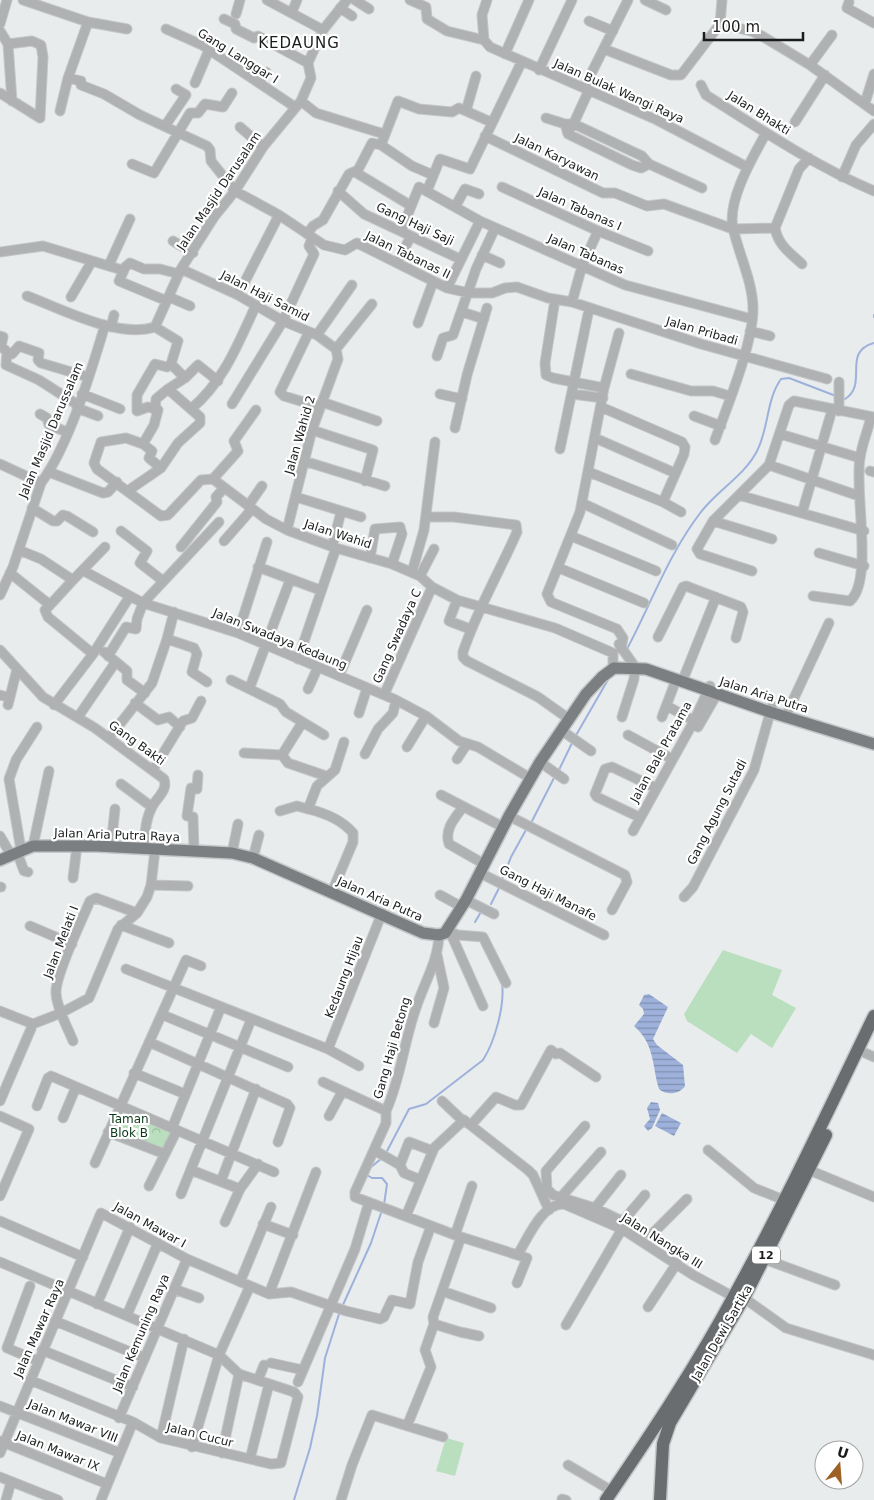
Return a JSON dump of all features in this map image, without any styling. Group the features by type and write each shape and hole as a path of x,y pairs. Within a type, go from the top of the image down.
{"highway":[{"name":"Jalan Dewi Sartika","path":"642,1449 764,1259 809,1170 814,1150 874,1016"},
{"name":"Jalan Dewi Sartika","path":"660,1474 663,1444 672,1417 741,1294 784,1200 869,1055 874,1033"},
{"path":"642,1449 647,1448 656,1451 660,1474"},
{"name":"12","path":"609,1496 642,1449"},
{"name":"12","path":"660,1474 660,1500"}],"main road":[{"name":"Jalan Aria Putra","path":"616,668 662,668 681,680 874,744"},
{"path":"446,933 464,904 509,816 540,762 569,719 602,677 616,668"},
{"name":"Jalan Aria Putra","path":"771,709 788,711 874,738"},
{"name":"Jalan Aria Putra Raya","path":"12,854 33,846 111,846 242,855"},
{"name":"Jalan Aria Putra","path":"242,855 382,913 423,933 446,933"}],"street":[{"path":"0,24 7,0"},
{"path":"23,0 88,22 127,29"},
{"path":"236,14 240,0"},
{"path":"268,0 323,30"},
{"path":"292,12 297,0"},
{"path":"354,0 368,9"},
{"path":"410,0 426,7 427,19 447,31 484,40 482,14 484,1"},
{"path":"505,54 529,0"},
{"path":"540,70 572,0"},
{"path":"628,0 569,124 568,134 636,167 641,168 649,164"},
{"path":"646,0 666,10"},
{"path":"604,49 671,75 681,76 720,24 722,0"},
{"path":"874,16 847,1 847,8 874,23"},
{"path":"342,3 352,16"},
{"name":"Jalan Masjid Darusalam","path":"180,272 214,217 235,191 263,146 298,104 311,78 308,63 323,30 342,3"},
{"path":"224,19 235,24 236,29 254,38 258,36 308,63"},
{"path":"589,21 613,31"},
{"path":"60,111 68,78 88,22"},
{"path":"720,24 751,31 762,36 826,75 874,111"},
{"name":"Gang Langgar I","path":"166,29 209,50 260,83 316,113 384,134"},
{"path":"0,31 8,44 12,101"},
{"path":"810,65 832,35"},
{"name":"Jalan Bulak Wangi Raya","path":"484,40 487,45 505,54 657,120 748,167"},
{"path":"0,94 40,118 43,57 38,42 8,44"},
{"path":"195,83 209,50"},
{"path":"401,231 440,159 470,169 522,61"},
{"path":"260,83 266,72"},
{"path":"865,103 874,74"},
{"path":"795,122 826,75"},
{"path":"466,111 476,76"},
{"path":"68,78 81,81 81,85 84,87 104,94 140,115 207,146 210,150 211,161 235,191"},
{"name":"Jalan Bhakti","path":"701,85 706,94 766,133 842,177 874,191"},
{"path":"165,126 186,95 176,89"},
{"path":"132,164 154,174 190,113 198,113 208,104 220,108 232,93"},
{"path":"381,145 398,101 419,109 452,112 458,108 491,122"},
{"path":"546,118 569,124 642,156 649,164 702,188"},
{"path":"842,177 856,146 874,124"},
{"path":"240,127 263,146"},
{"path":"715,440 744,356 752,319 752,294 733,229 735,202 748,167 766,133"},
{"name":"Jalan Karyawan","path":"485,136 603,193 615,193 648,206 664,204 733,229"},
{"path":"232,404 283,321 314,254 309,246 313,226 323,220 348,174 358,170 372,142 381,145 412,166 433,175"},
{"path":"802,264 786,251 777,236 776,228 799,169 809,158"},
{"path":"355,172 408,204"},
{"name":"Jalan Tabanas I","path":"502,187 598,231 648,251"},
{"name":"Jalan Tabanas","path":"423,189 480,221 639,290 752,319"},
{"path":"455,207 465,189 480,194"},
{"name":"Jalan Tabanas II","path":"235,191 279,214 310,236 341,250 357,243 447,288 468,293 492,293 505,288 517,287 548,298 572,302"},
{"name":"Gang Haji Saji","path":"338,191 364,214 460,259"},
{"path":"238,294 279,214"},
{"path":"109,265 130,219"},
{"path":"447,288 480,221"},
{"path":"437,356 443,338 453,335 482,255 495,228"},
{"path":"733,229 776,228"},
{"path":"572,302 582,266 598,231"},
{"path":"397,263 411,236"},
{"path":"173,241 193,253"},
{"path":"1,256 43,246 124,270 119,280 190,306"},
{"path":"482,255 500,263"},
{"path":"71,297 92,261"},
{"name":"Jalan Haji Samid","path":"124,270 130,263 144,269 180,272 238,294 283,321 313,334 336,348"},
{"path":"155,327 180,272"},
{"path":"418,323 433,282"},
{"path":"352,285 313,334 280,392 284,396 321,404 376,421"},
{"path":"27,296 108,326 137,329 155,327 178,341 171,364"},
{"name":"Jalan Pribadi","path":"572,302 701,344 827,379"},
{"path":"336,348 372,304"},
{"path":"191,409 218,381 234,354 256,306"},
{"path":"554,306 545,373 553,378 604,388"},
{"path":"455,428 487,308"},
{"path":"462,312 484,319"},
{"path":"560,449 588,314"},
{"name":"Jalan Masjid Darussalam","path":"0,596 19,550 41,483 49,472 67,432 114,315"},
{"path":"750,331 770,336"},
{"path":"619,333 604,388 596,438 582,503 572,536 547,594 548,599 619,632 621,649 640,668 634,679 622,717"},
{"path":"0,336 3,337 1,346 7,352 12,354 19,346 25,347 39,353 38,360 41,363 88,377"},
{"name":"Jalan Wahid 2","path":"287,530 312,430 338,359 336,348"},
{"path":"7,352 5,359 7,366 39,380 77,406 98,416"},
{"path":"155,409 148,407 137,411 137,395 155,364 168,366 171,364"},
{"path":"171,364 185,378"},
{"path":"143,444 154,425 158,410 155,409 156,398 185,378 198,365 218,381"},
{"path":"631,374 691,391 713,391 730,396"},
{"path":"802,513 821,446 836,410 839,382"},
{"path":"129,490 162,468 178,443 200,423 201,418 168,389"},
{"path":"82,394 120,409"},
{"path":"440,394 462,399"},
{"path":"572,394 602,403 682,442 685,447 684,454 662,502"},
{"path":"752,571 698,552 698,546 713,520 769,465 789,405 794,401 873,417 860,458 859,496 864,531 864,566 861,580 853,599 841,601 813,596"},
{"path":"162,468 149,458 152,451 143,444 126,438 101,442 94,457 94,466 129,490 161,516 164,516 201,480 213,479 238,451 234,440 256,410"},
{"path":"40,414 47,418 49,424 67,432"},
{"path":"694,416 720,426"},
{"path":"312,430 373,451 365,481"},
{"path":"780,434 860,458"},
{"path":"596,438 675,473"},
{"path":"416,574 426,517 435,442"},
{"path":"304,461 385,486"},
{"path":"0,464 41,483"},
{"path":"769,465 859,496"},
{"path":"49,472 103,493 108,492 117,482"},
{"path":"589,472 682,512"},
{"name":"Jalan Wahid","path":"213,479 250,507 287,530 334,548 392,564 416,574 432,587 457,600 479,608 555,628 586,640 613,653 616,668"},
{"path":"224,541 250,507 262,486"},
{"path":"181,546 217,502 216,497 224,488"},
{"path":"739,495 864,531"},
{"path":"296,497 361,517"},
{"path":"582,503 672,545"},
{"path":"32,508 52,521 57,521 63,515 67,516 93,532"},
{"path":"298,659 334,548 341,512"},
{"path":"426,517 454,517 516,525 517,532 508,553 479,608 470,630 463,652 464,659 538,697 569,719"},
{"path":"713,520 772,539"},
{"path":"108,656 126,627 136,629 137,619 144,602 220,522"},
{"path":"370,558 375,529 400,527 402,534 392,564"},
{"path":"121,531 147,550 140,563 163,581"},
{"path":"572,536 656,571"},
{"path":"238,633 267,542"},
{"path":"105,547 84,571 47,602 44,612 48,617 96,651 108,656 127,671 127,680 145,693"},
{"path":"416,574 434,549"},
{"path":"19,550 41,560 73,580"},
{"path":"819,553 864,566"},
{"path":"258,567 320,590"},
{"path":"559,568 644,603"},
{"name":"Jalan Swadaya Kedaung","path":"84,571 144,602 238,633 396,700 426,716 459,741 478,747 530,778"},
{"path":"10,573 47,602"},
{"path":"250,687 290,580"},
{"path":"658,637 684,586 742,608 736,638"},
{"name":"Gang Swadaya C","path":"384,695 432,587"},
{"path":"54,705 96,651 130,596"},
{"path":"662,717 681,680 716,597"},
{"path":"457,600 449,621 470,630"},
{"path":"339,676 367,610"},
{"path":"109,738 135,703 145,693 158,669 168,639 174,612"},
{"path":"788,711 829,623"},
{"path":"168,639 194,648 197,654 192,672 207,682"},
{"name":"Gang Bakti","path":"0,650 43,697 109,738 164,779 166,785 152,807 145,826 150,850 151,885 137,913"},
{"path":"78,717 115,663"},
{"path":"308,689 318,667"},
{"path":"8,705 18,669"},
{"path":"231,680 250,687 282,705 286,712 302,723 324,734"},
{"path":"358,713 367,688"},
{"path":"698,727 711,690"},
{"name":"Jalan Bale Pratama","path":"633,831 711,690"},
{"path":"364,754 378,729 393,713 396,700"},
{"path":"153,770 180,727 186,719 192,718 201,701"},
{"path":"135,703 158,720 169,718 180,727"},
{"path":"667,706 689,718"},
{"name":"Gang Agung Sutadi","path":"684,897 693,887 754,770 771,709"},
{"path":"407,747 426,716"},
{"path":"282,755 302,723"},
{"path":"12,854 9,779 16,760 37,727"},
{"path":"561,730 591,752"},
{"path":"628,735 672,759"},
{"path":"308,808 317,786 335,770 344,742"},
{"path":"457,759 467,744"},
{"path":"244,754 282,755"},
{"path":"282,755 288,763 326,776"},
{"path":"540,762 564,779"},
{"path":"640,817 597,798 594,794 605,769 612,767 656,788"},
{"path":"33,846 49,771"},
{"path":"194,851 193,817 187,816 190,788 197,789 198,775"},
{"path":"121,784 152,807"},
{"path":"441,795 503,828"},
{"path":"280,811 297,806 308,808 337,819 345,824 353,833 352,842 332,892"},
{"name":"Gang Haji Manafe","path":"463,807 448,829 447,837 449,844 482,869 604,935"},
{"path":"111,846 115,809"},
{"path":"509,816 626,875 627,882 612,910"},
{"path":"238,824 242,855"},
{"path":"242,855 259,835"},
{"path":"0,836 24,871 28,872"},
{"path":"73,878 77,846"},
{"path":"151,885 188,886"},
{"path":"440,895 494,914"},
{"name":"Jalan Melati I","path":"73,1041 61,1013 56,989 72,944 92,899 96,898 137,913"},
{"path":"0,1011 33,1024 61,1013 89,998 115,934 121,925 137,913"},
{"name":"Kedaung Hijau","path":"328,1049 382,913"},
{"path":"121,925 168,943"},
{"path":"30,926 72,944"},
{"path":"446,933 483,937 506,983"},
{"path":"446,933 483,1006"},
{"name":"Gang Haji Betong","path":"369,1202 356,1198 354,1194 382,1155 388,1117 386,1111 393,1095 416,1006 446,933"},
{"path":"434,1023 444,988 437,955"},
{"path":"95,1163 186,960 201,966"},
{"path":"126,969 328,1049 359,1066"},
{"path":"149,1186 165,1154 175,1129 185,1094 222,1007"},
{"path":"163,1014 239,1048 288,1067"},
{"path":"181,1194 251,1020"},
{"path":"0,1101 33,1024"},
{"path":"149,1042 287,1104 290,1108 278,1142"},
{"path":"471,1125 496,1097 515,1105 521,1105 551,1050 556,1054 560,1053 596,1077"},
{"path":"134,1073 185,1094"},
{"path":"37,1106 49,1077 203,1140 274,1172"},
{"path":"322,1082 386,1111"},
{"path":"63,1118 76,1087"},
{"path":"221,1181 256,1089"},
{"path":"329,1116 342,1092"},
{"path":"442,1101 462,1120 466,1120 533,1175 549,1210 518,1254"},
{"path":"0,1116 29,1129 0,1196"},
{"path":"406,1216 433,1151 462,1120"},
{"path":"585,1126 546,1171 546,1189 553,1195 562,1196 596,1208 623,1225 652,1235 687,1198"},
{"path":"108,1132 165,1154"},
{"path":"421,1180 402,1172 400,1165 409,1142 433,1151"},
{"path":"708,1150 754,1188 784,1200"},
{"path":"562,1196 601,1152"},
{"path":"382,1155 400,1165"},
{"path":"225,1222 240,1189 258,1164"},
{"path":"191,1170 240,1189"},
{"path":"809,1170 874,1197"},
{"path":"316,1172 269,1294 291,1292 338,1307 382,1318 391,1300 410,1304 418,1262 430,1226"},
{"path":"596,1208 621,1175"},
{"path":"407,1426 430,1367 425,1350 472,1186"},
{"path":"566,1325 623,1225 645,1195"},
{"path":"298,1382 338,1307 369,1202 458,1236 518,1254 528,1260 517,1283"},
{"name":"Jalan Nangka III","path":"549,1210 559,1204 564,1204 623,1225 693,1276 741,1294 786,1328 874,1355"},
{"path":"240,1282 271,1207"},
{"name":"Jalan Mawar I","path":"101,1213 187,1259 269,1294"},
{"name":"Jalan Mawar Raya","path":"0,1454 2,1442 54,1321 69,1292 101,1213"},
{"path":"0,1222 82,1257"},
{"path":"264,1224 293,1235"},
{"path":"97,1304 130,1227"},
{"path":"127,1315 158,1243"},
{"name":"Jalan Kemuning Raya","path":"119,1418 187,1259"},
{"path":"764,1259 835,1285"},
{"path":"0,1262 184,1339 219,1355 239,1374 269,1384 250,1459"},
{"path":"648,1307 677,1263"},
{"path":"30,1286 7,1348 38,1361"},
{"path":"192,1447 219,1355 251,1287"},
{"path":"174,1289 199,1298"},
{"path":"442,1291 491,1308"},
{"path":"54,1321 145,1358"},
{"path":"434,1324 479,1336"},
{"path":"161,1438 184,1339"},
{"path":"42,1350 132,1387"},
{"path":"258,1380 268,1364 304,1370"},
{"path":"222,1453 239,1374"},
{"name":"Jalan Cucur","path":"30,1380 119,1418 133,1422 161,1438 192,1447 279,1465 297,1394 269,1384"},
{"name":"Jalan Mawar VIII","path":"0,1406 120,1453"},
{"path":"340,1500 352,1464 372,1416 443,1437"},
{"path":"101,1500 133,1422"},
{"name":"Jalan Mawar IX","path":"2,1442 107,1484"},
{"path":"568,1465 609,1496"},
{"path":"0,1478 58,1500"},
{"path":"6,1500 11,1482"}],"green space":[{"path":"723,950 782,970 772,995 796,1008 772,1048 751,1034 737,1053 687,1021 684,1014"},
{"name":"Taman Blok B","path":"119,1106 177,1130 165,1154 108,1132"},
{"path":"446,1438 464,1443 455,1476 436,1471"}],"water":[{"path":"649,994 668,1007 653,1039 657,1045 683,1065 685,1086 677,1092 666,1093 659,1089 652,1056 646,1040 634,1026 644,1014 643,1009 639,1005 644,995"},
{"path":"651,1102 658,1103 660,1110 652,1128 648,1131 644,1126 650,1119 647,1108"},
{"path":"662,1113 681,1123 674,1136 655,1126"}],"waterway":[{"path":"845,399 852,393 855,385 859,353 864,347 874,343"},
{"path":"627,649 679,544 701,512 752,460 761,442 770,405 781,379 789,378 836,396"},
{"path":"575,737 609,678"},
{"path":"558,772 572,743"},
{"path":"531,823 554,778"},
{"path":"502,880 511,857 527,828"},
{"path":"491,904 499,888"},
{"path":"475,922 481,912"},
{"path":"386,1153 409,1109 426,1104 483,1060 498,1023 502,1002 502,983"},
{"path":"370,1168 382,1158"},
{"path":"367,1175 372,1178 382,1178 387,1184 384,1205"},
{"path":"342,1307 371,1243 382,1210"},
{"path":"294,1500 310,1448 317,1416 325,1358 340,1311"}],"district":[{"name":"KEDAUNG","path":"299,43"}]}
